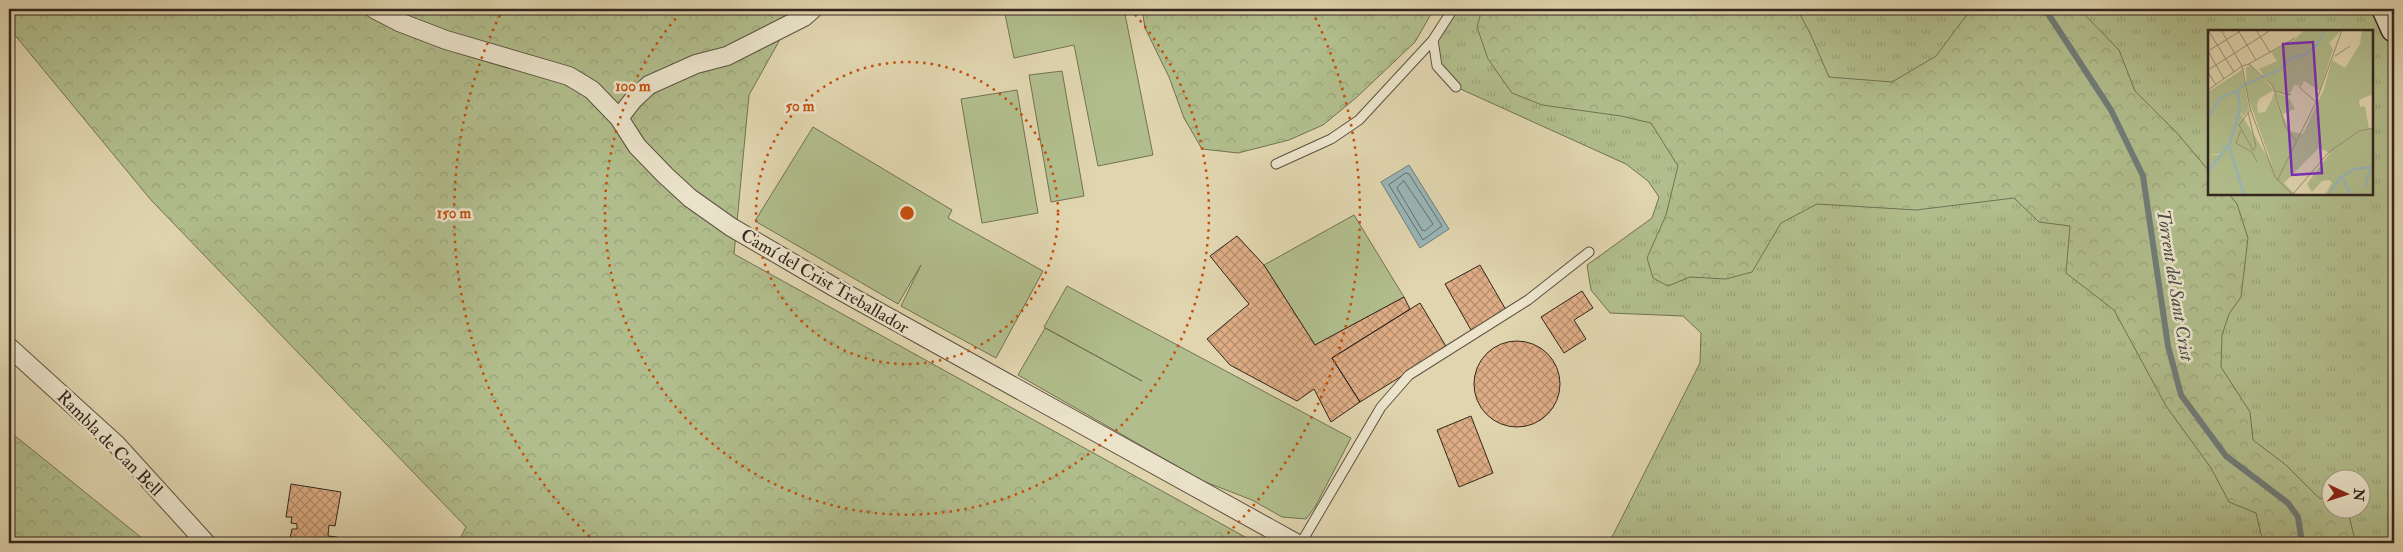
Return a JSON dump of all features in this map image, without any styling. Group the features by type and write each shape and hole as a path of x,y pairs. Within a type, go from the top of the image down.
{"main road":[{"path":"2385,9 2394,29"}],"street":[{"name":"Camí del Crist Treballador","path":"374,9 446,40 569,76 592,90 619,118 637,146 659,170 690,198 731,227 843,292 1296,543"},
{"path":"619,118 633,100 649,85 696,64 727,56 804,17 813,9"},
{"name":"Rambla de Can Bell","path":"9,347 117,445 206,543"}],"lane":[{"path":"1276,164 1331,139 1359,120 1433,40 1453,9"},
{"path":"1433,40 1436,66 1456,87"},
{"path":"1301,543 1381,407 1409,375 1528,300 1590,252"}],"green space":[{"path":"9,9 797,9 749,95 734,254 1256,543 458,543 466,527 151,200 9,28"},
{"path":"1004,9 1124,9 1153,155 1098,166 1074,45 1014,58"},
{"path":"1142,9 1434,9 1415,42 1357,97 1323,125 1289,140 1238,153 1202,149 1184,118 1169,77 1145,28"},
{"path":"1453,9 2385,9 2394,29 2394,543 1609,543 1700,363 1701,333 1683,316 1610,313 1591,290 1587,265 1652,218 1659,197 1648,181 1626,164 1456,87 1437,66 1433,40"},
{"path":"1482,9 1797,9 1810,33 1829,77 1892,82 1936,56 1971,9 2079,9 2119,50 2135,91 2177,133 2208,170 2208,195 2230,195 2237,204 2248,238 2241,297 2229,314 2222,335 2221,367 2250,412 2253,440 2286,465 2320,498 2320,520 2350,520 2354,536 2352,543 2261,543 2262,538 2256,513 2229,502 2211,468 2166,406 2114,310 2066,273 2070,226 2039,222 2014,198 1916,210 1817,204 1781,223 1752,272 1726,279 1690,277 1668,286 1653,278 1647,258 1666,215 1678,166 1651,123 1621,116 1542,105 1512,93 1488,59 1477,27"},
{"path":"1062,71 1084,196 1051,202 1029,75"},
{"path":"1017,90 1038,213 982,223 961,99"},
{"path":"813,127 952,210 948,218 1043,271 996,358 901,306 921,265 898,304 755,221"},
{"path":"1354,215 1404,297 1315,345 1264,265"},
{"path":"1067,286 1351,438 1315,507 1306,519 1282,517 1252,500 1203,481 1018,375 1045,328 1142,381 1044,327"},
{"path":"9,431 148,543 9,543"}],"water":[{"path":"1409,165 1449,229 1420,248 1381,182"}],"building":[{"path":"1237,236 1264,265 1315,345 1404,297 1410,309 1332,358 1360,402 1331,422 1314,389 1297,401 1230,365 1207,339 1249,304 1210,256"},
{"path":"1480,265 1506,310 1471,330 1445,284"},
{"path":"1582,291 1593,308 1574,320 1586,339 1564,353 1541,317"},
{"path":"1420,303 1447,348 1360,402 1332,358"},
{"path":"1517,341 1533,344 1541,348 1553,360 1557,368 1560,384 1557,400 1553,408 1541,420 1533,424 1517,427 1501,424 1493,420 1481,408 1477,400 1474,384 1477,368 1481,360 1493,348 1501,344"},
{"path":"1471,416 1493,473 1459,487 1437,430"},
{"path":"291,484 341,492 335,526 329,525 328,536 337,537 336,543 289,543 292,529 297,529 297,524 291,523 292,517 286,517"}],"waterway":[{"name":"Torrent del Sant Crist","path":"2045,9 2111,110 2143,176 2168,346 2181,395 2226,456 2288,503 2298,517 2302,543"}]}
